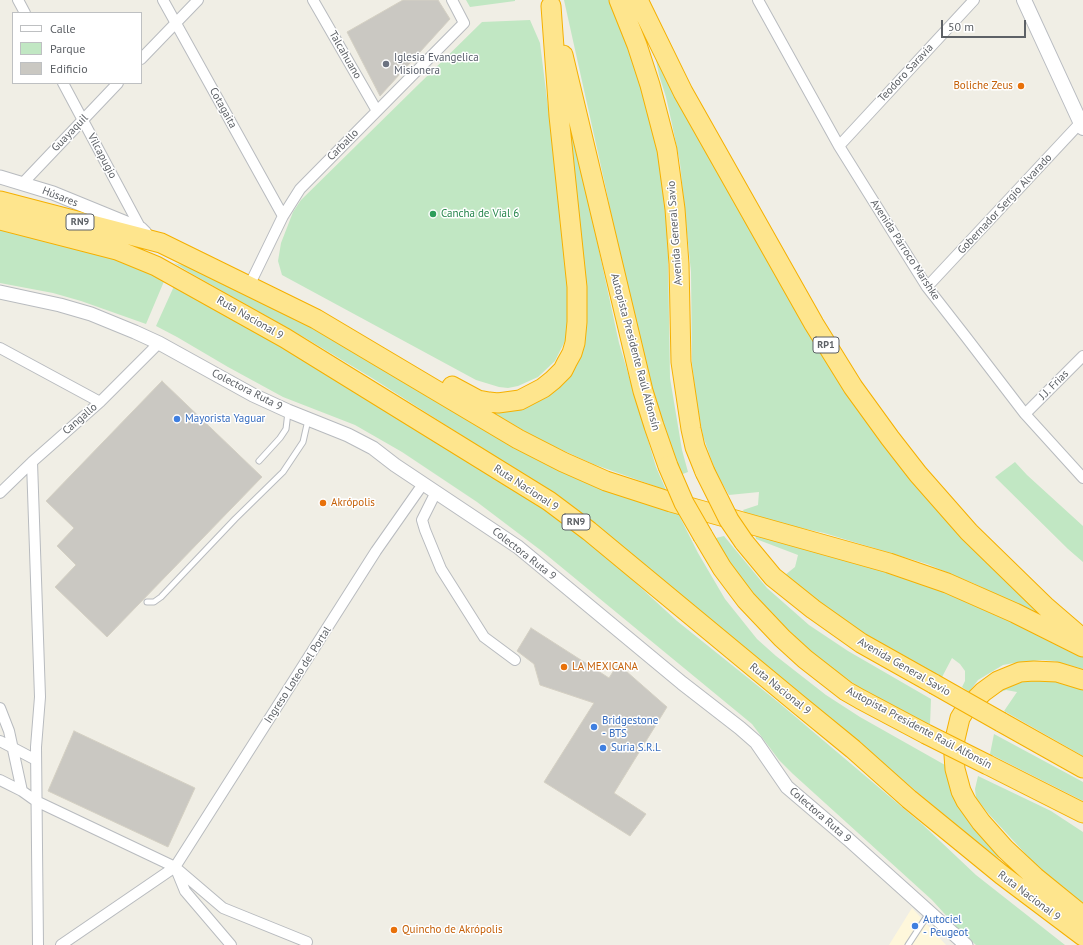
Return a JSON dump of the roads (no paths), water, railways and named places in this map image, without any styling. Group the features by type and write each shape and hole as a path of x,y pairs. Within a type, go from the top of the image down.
{"highway":[{"name":"Avenida General Savio","path":"619,0 648,78 667,150 675,209 679,264 681,362 691,429 695,447 705,472 729,520 744,542 774,577 813,609 861,642 1083,768"},
{"name":"RP1","path":"638,0 683,92 829,351 853,387 918,474 969,532 1046,607 1083,639"},
{"path":"316,319 342,326 360,334 478,400 498,403 520,400 543,388 563,370 575,344 577,300 576,272 559,116 550,3"},
{"name":"Autopista Presidente Raúl Alfonsín","path":"550,3 643,391 668,466 684,503 719,563 746,600 782,638 805,659 846,691 860,700 1053,799"},
{"name":"RN9","path":"0,202 161,243 316,319 518,439 563,462 606,481 671,502 889,563 947,583 1015,613 1083,647"},
{"name":"Ruta Nacional 9","path":"0,220 110,248 156,266 285,338 549,501 589,531 853,749 909,799 1002,875 1083,936"},
{"path":"1083,680 1057,672 1034,671 1020,672 998,681 983,692 965,710 960,718 955,739 954,756 957,780 961,791 981,822 1005,849 1035,877 1083,916"},
{"path":"909,799 961,854 1078,945"},
{"path":"1053,799 1083,813"},
{"path":"1053,799 1083,822"}],"main road":[{"path":"1024,0 1082,124"}],"street":[{"path":"18,0 24,12"},
{"name":"Cotagaita","path":"163,0 283,216"},
{"path":"142,58 198,0"},
{"name":"Talcahuano","path":"313,0 377,111"},
{"name":"Carballo","path":"249,286 283,216 293,198 304,184 464,23 452,0"},
{"name":"Avenida Párroco Marshke","path":"758,0 839,146 927,288 1025,414 1083,478"},
{"name":"Teodoro Saravia","path":"839,146 974,0"},
{"name":"Vilcapugio","path":"64,84 141,229"},
{"name":"Guayaquil","path":"22,184 117,84"},
{"name":"Gobernador Sergio Alvarado","path":"927,288 1082,124"},
{"name":"Húsares","path":"0,176 53,193 141,229 161,243"},
{"name":"Colectora Ruta 9","path":"0,292 60,305 91,314 135,332 159,343 253,395 288,411 348,434 373,448 395,465 518,547 682,683 740,728 756,742 786,787 848,839 966,945"},
{"name":"Cangallo","path":"0,493 32,462 100,402 159,343"},
{"path":"0,348 100,402"},
{"name":"J.J. Frias","path":"1025,414 1083,356"},
{"path":"32,462 40,697 36,760 38,945"},
{"name":"Ingreso Loteo del Portal","path":"175,867 376,551 423,484"},
{"path":"436,492 422,520 441,569 484,637 515,660"},
{"path":"0,708 9,731 22,791"},
{"path":"0,741 36,760"},
{"path":"0,780 22,791 36,801 175,867 223,908 307,942"},
{"path":"61,945 175,867"},
{"path":"175,867 185,891 231,945"}],"lane":[{"path":"259,461 280,438 286,429 288,411"},
{"path":"147,602 154,602 161,597 235,519 283,472 303,442 308,418"},
{"path":"908,945 929,913"}],"place":[{"name":"Iglesia Evangelica Misionera","path":"386,64"},
{"name":"Boliche Zeus","path":"1021,86"},
{"name":"Cancha de Vial 6","path":"433,214"},
{"name":"Mayorista Yaguar","path":"177,419"},
{"name":"Akrópolis","path":"323,503"},
{"name":"LA MEXICANA","path":"564,667"},
{"name":"Bridgestone - BTS","path":"594,727"},
{"name":"Suria S.R.L","path":"603,748"},
{"name":"Autociel - Peugeot","path":"915,926"},
{"name":"Quincho de Akrópolis","path":"394,930"}]}
